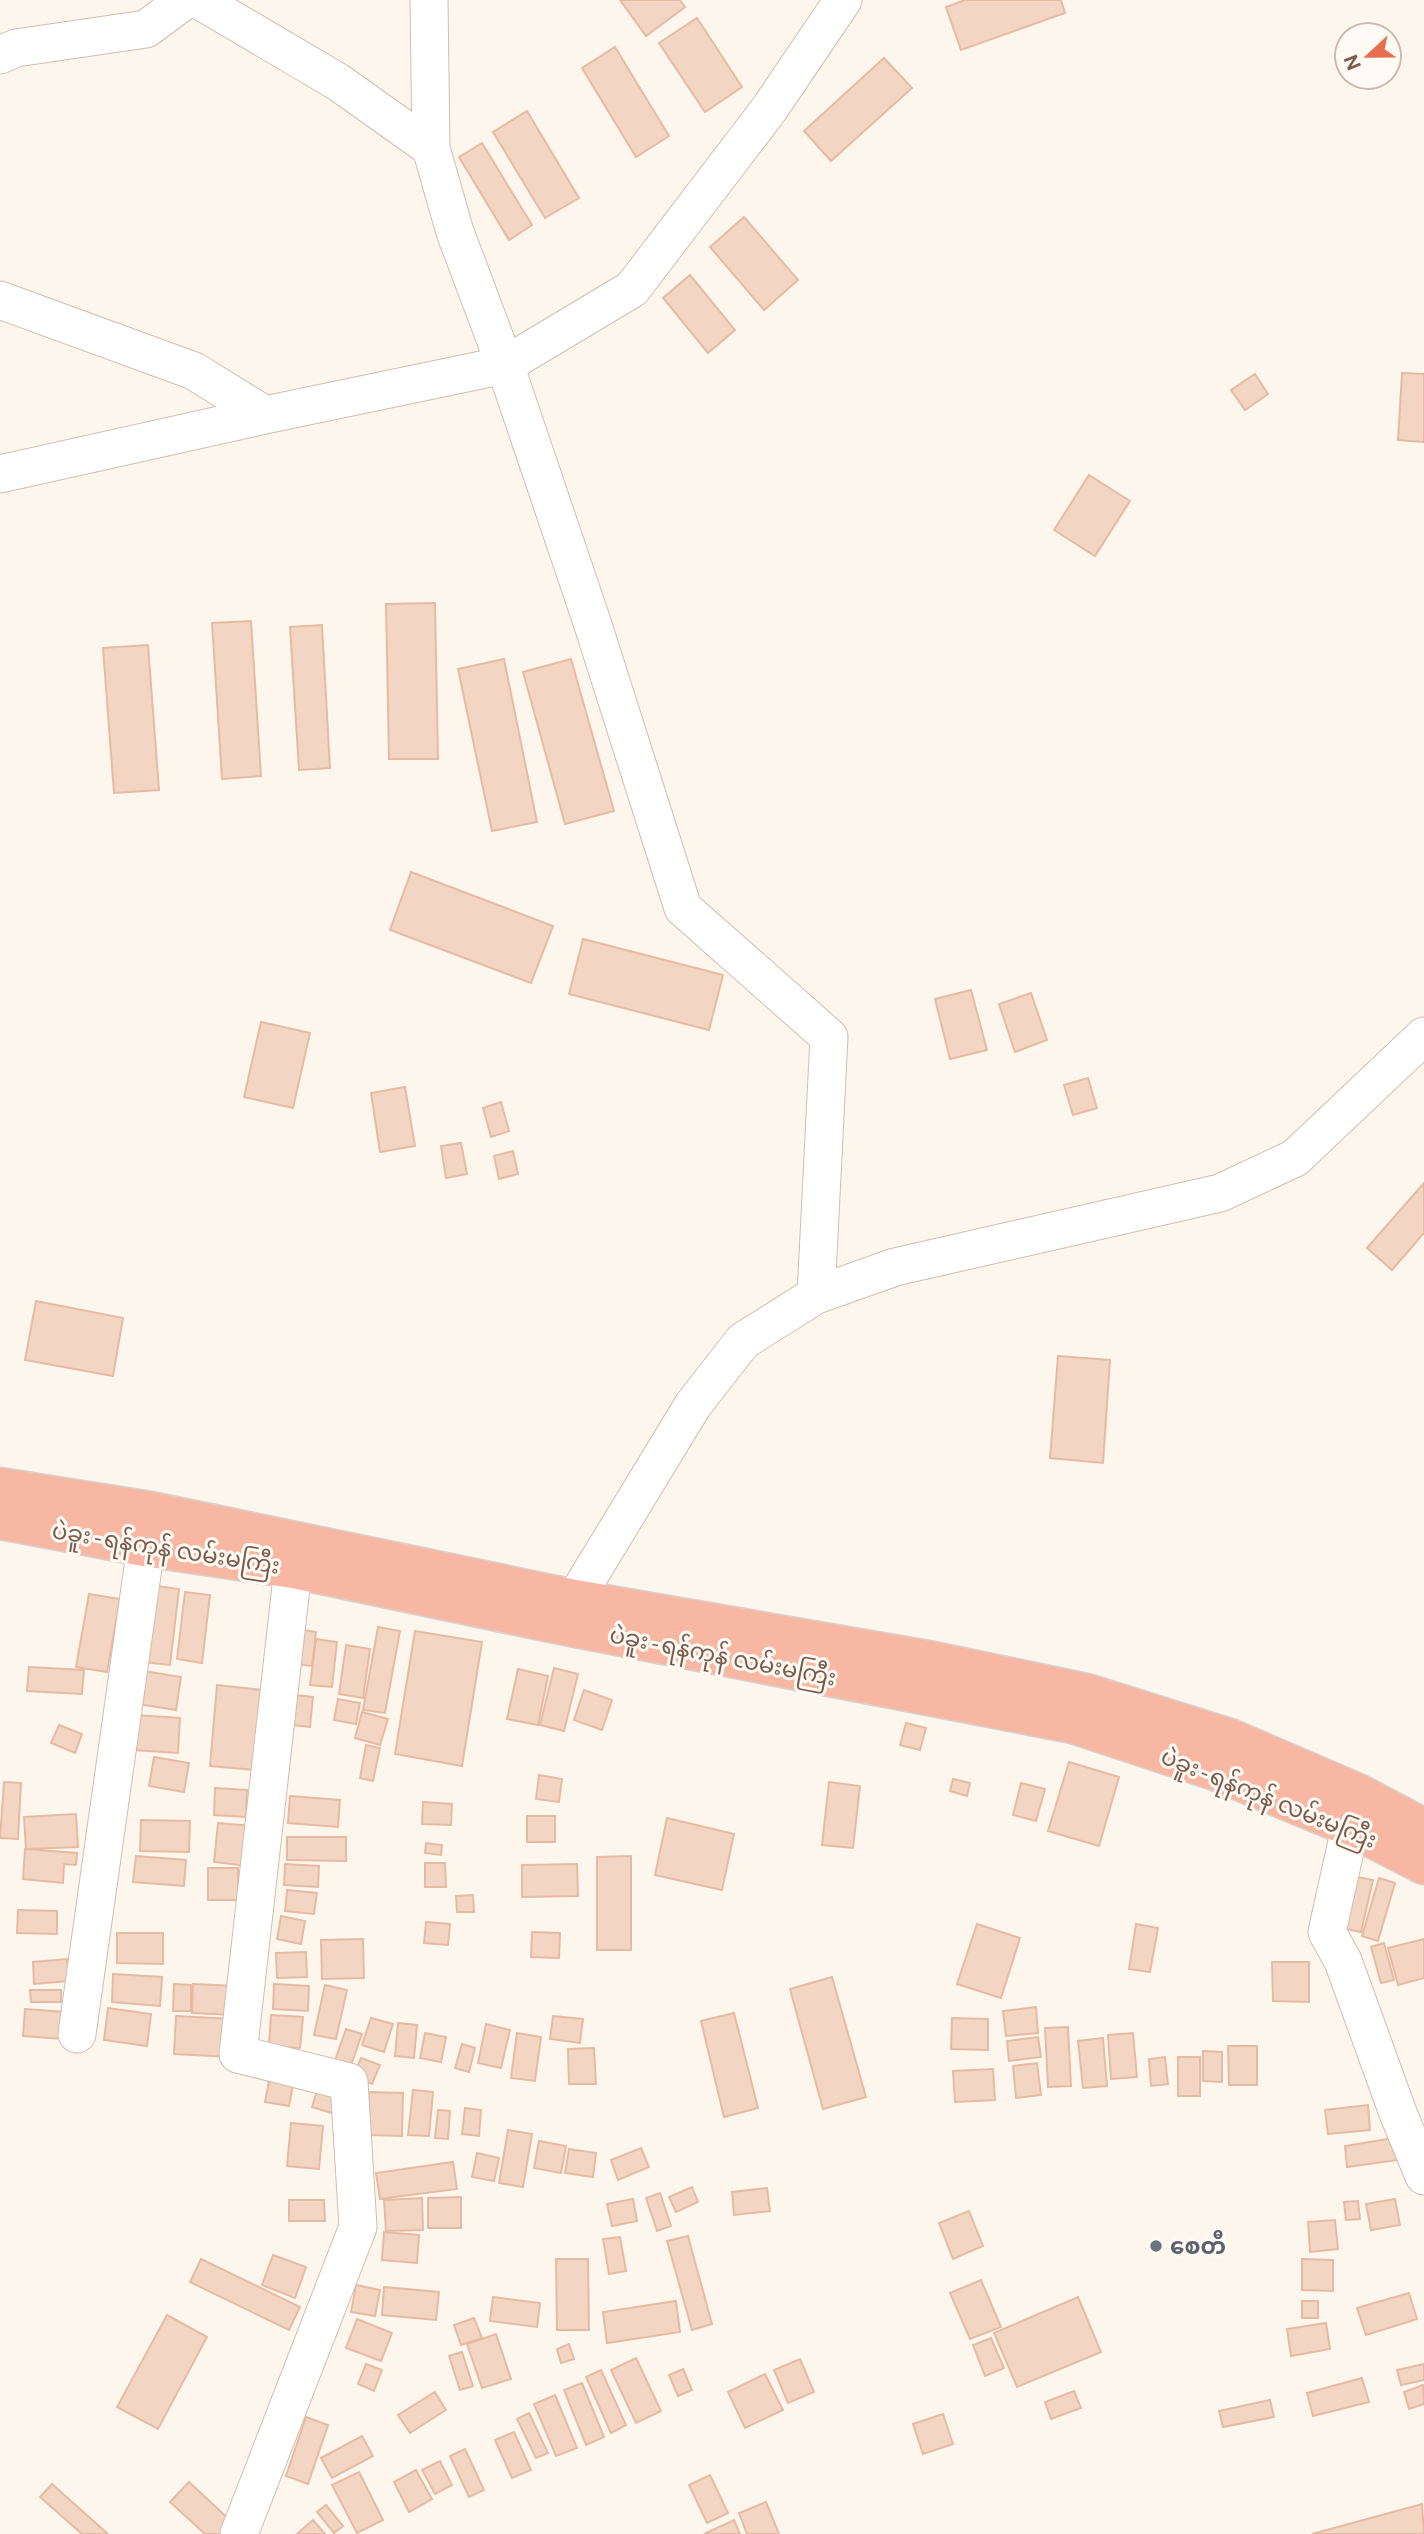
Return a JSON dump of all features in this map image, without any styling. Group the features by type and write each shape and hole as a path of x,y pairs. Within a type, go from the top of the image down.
{"highway":[{"name":"ပဲခူး - ရန်ကုန် လမ်းမကြီး","path":"0,1487 293,1570 572,1613 934,1661 1087,1693 1230,1738 1354,1810 1424,1865"},
{"name":"ပဲခူး - ရန်ကုန် လမ်းမကြီး","path":"0,1520 148,1529 572,1613"},
{"name":"ပဲခူး - ရန်ကုန် လမ်းမကြီး","path":"1354,1810 1424,1828"}],"street":[{"path":"0,55 16,48 146,29 185,0"},
{"path":"199,0 338,82 431,148"},
{"path":"429,0 431,148 454,232 505,365 592,622 683,908 829,1037 816,1296"},
{"path":"0,474 505,365 632,289 770,108 843,0"},
{"path":"0,300 194,370 265,415"},
{"path":"572,1613 694,1405 743,1341 816,1296 895,1267 1220,1193 1295,1158 1424,1036"},
{"path":"77,2034 148,1529"},
{"path":"239,2534 358,2227 349,2082 238,2054 293,1570"},
{"path":"1354,1810 1327,1933 1343,1961 1398,2113 1424,2176"}],"building":[{"path":"620,0 680,0 685,7 646,36"},
{"path":"965,0 1061,0 1065,13 961,50 946,7"},
{"path":"697,18 742,87 705,112 659,43"},
{"path":"615,47 669,136 636,157 582,68"},
{"path":"884,58 912,88 831,161 804,131"},
{"path":"527,111 579,198 545,218 493,132"},
{"path":"482,143 532,225 509,240 459,157"},
{"path":"744,217 798,280 764,310 710,247"},
{"path":"690,275 735,330 708,353 663,298"},
{"path":"1402,373 1424,374 1424,442 1398,440"},
{"path":"1255,374 1268,394 1245,410 1231,390"},
{"path":"1089,475 1130,501 1095,556 1054,530"},
{"path":"435,603 438,759 389,759 386,604"},
{"path":"251,621 261,776 222,779 212,623"},
{"path":"322,625 330,768 299,770 290,627"},
{"path":"148,645 159,790 114,793 103,648"},
{"path":"504,659 537,822 492,831 458,669"},
{"path":"571,659 614,811 565,824 523,672"},
{"path":"411,872 553,926 531,983 390,930"},
{"path":"583,939 723,975 709,1030 569,994"},
{"path":"971,990 987,1050 950,1059 935,999"},
{"path":"1031,993 1047,1040 1015,1052 999,1004"},
{"path":"261,1022 310,1033 293,1108 244,1097"},
{"path":"1088,1078 1097,1108 1073,1115 1064,1085"},
{"path":"405,1087 415,1146 380,1152 371,1093"},
{"path":"501,1102 509,1131 491,1137 483,1108"},
{"path":"461,1143 467,1174 446,1178 441,1146"},
{"path":"513,1151 518,1174 499,1179 494,1156"},
{"path":"1424,1183 1424,1233 1392,1270 1367,1248"},
{"path":"36,1301 123,1318 113,1376 25,1360"},
{"path":"1058,1356 1110,1360 1103,1463 1050,1458"},
{"path":"143,1584 179,1589 170,1665 134,1661"},
{"path":"185,1592 210,1595 202,1663 177,1659"},
{"path":"89,1594 120,1599 107,1672 76,1667"},
{"path":"378,1627 400,1631 385,1713 363,1710"},
{"path":"292,1628 316,1632 312,1666 287,1663"},
{"path":"415,1631 482,1642 462,1766 395,1754"},
{"path":"316,1639 337,1642 332,1687 310,1685"},
{"path":"346,1645 370,1649 363,1698 339,1694"},
{"path":"29,1667 84,1670 82,1694 27,1691"},
{"path":"554,1668 578,1674 564,1731 540,1725"},
{"path":"518,1669 548,1676 538,1725 507,1719"},
{"path":"144,1671 181,1677 176,1710 138,1704"},
{"path":"217,1685 263,1690 256,1770 210,1766"},
{"path":"584,1690 612,1700 602,1730 574,1720"},
{"path":"295,1695 313,1697 310,1727 292,1725"},
{"path":"338,1699 360,1703 356,1724 334,1720"},
{"path":"362,1712 388,1719 380,1745 355,1738"},
{"path":"134,1715 180,1718 178,1753 133,1750"},
{"path":"906,1723 926,1728 920,1750 900,1745"},
{"path":"59,1725 82,1734 75,1753 51,1743"},
{"path":"366,1745 380,1748 373,1781 360,1778"},
{"path":"154,1757 189,1763 184,1792 149,1786"},
{"path":"1069,1762 1119,1777 1099,1846 1048,1831"},
{"path":"539,1775 562,1779 559,1802 536,1799"},
{"path":"953,1779 970,1783 967,1796 950,1791"},
{"path":"4,1782 21,1783 18,1839 0,1838"},
{"path":"829,1782 860,1786 853,1848 822,1845"},
{"path":"1021,1783 1045,1789 1036,1821 1013,1815"},
{"path":"215,1788 247,1790 246,1817 214,1815"},
{"path":"290,1796 340,1800 338,1827 288,1823"},
{"path":"423,1802 452,1804 451,1825 422,1824"},
{"path":"76,1814 78,1847 26,1849 24,1817"},
{"path":"527,1816 555,1816 555,1842 527,1842"},
{"path":"667,1818 734,1834 722,1890 655,1875"},
{"path":"141,1820 190,1821 189,1852 140,1851"},
{"path":"218,1823 251,1826 247,1866 214,1862"},
{"path":"287,1837 346,1837 346,1861 287,1860"},
{"path":"426,1843 442,1845 441,1855 425,1853"},
{"path":"25,1849 77,1853 76,1865 64,1864 63,1883 23,1879"},
{"path":"136,1856 186,1860 184,1886 133,1882"},
{"path":"631,1856 631,1950 597,1950 597,1857"},
{"path":"425,1863 445,1863 446,1887 425,1887"},
{"path":"285,1864 319,1866 318,1887 284,1885"},
{"path":"577,1864 578,1896 522,1897 522,1865"},
{"path":"208,1868 238,1868 238,1900 208,1900"},
{"path":"1347,1875 1373,1880 1361,1932 1337,1927"},
{"path":"1379,1878 1395,1883 1378,1941 1362,1936"},
{"path":"287,1890 317,1893 314,1914 285,1911"},
{"path":"473,1895 474,1912 457,1912 456,1896"},
{"path":"18,1910 57,1911 57,1934 17,1933"},
{"path":"281,1916 305,1921 301,1944 277,1939"},
{"path":"426,1922 450,1924 448,1945 424,1943"},
{"path":"977,1924 1020,1938 1001,1998 957,1984"},
{"path":"1136,1924 1158,1928 1150,1972 1129,1969"},
{"path":"532,1932 560,1933 559,1958 531,1957"},
{"path":"117,1933 163,1933 163,1964 117,1963"},
{"path":"363,1939 364,1978 322,1979 321,1940"},
{"path":"1424,1939 1424,1978 1398,1985 1388,1948"},
{"path":"1384,1943 1394,1980 1381,1983 1371,1947"},
{"path":"306,1952 307,1977 277,1978 276,1953"},
{"path":"67,1959 69,1981 34,1984 33,1962"},
{"path":"1272,1962 1309,1962 1309,2002 1273,2001"},
{"path":"113,1974 162,1977 160,2006 112,2002"},
{"path":"832,1977 866,2097 823,2109 790,1989"},
{"path":"174,1984 191,1985 191,2011 173,2011"},
{"path":"193,1984 236,1986 235,2015 192,2013"},
{"path":"274,1984 309,1986 308,2011 273,2009"},
{"path":"325,1985 347,1990 336,2039 314,2035"},
{"path":"30,1990 61,1990 61,2002 31,2002"},
{"path":"1036,2007 1038,2033 1006,2036 1003,2011"},
{"path":"108,2008 151,2014 147,2046 104,2040"},
{"path":"25,2009 65,2012 63,2039 23,2036"},
{"path":"734,2013 758,2108 724,2117 701,2021"},
{"path":"271,2015 303,2017 300,2048 269,2046"},
{"path":"176,2016 234,2019 232,2057 174,2054"},
{"path":"553,2016 583,2019 580,2043 550,2039"},
{"path":"371,2018 393,2024 384,2052 362,2045"},
{"path":"952,2018 988,2019 988,2050 951,2049"},
{"path":"398,2023 417,2025 414,2058 395,2056"},
{"path":"486,2024 510,2030 501,2068 478,2063"},
{"path":"1068,2027 1071,2086 1048,2087 1045,2028"},
{"path":"346,2029 362,2034 350,2068 334,2063"},
{"path":"425,2033 446,2037 441,2062 420,2058"},
{"path":"517,2033 541,2037 535,2081 511,2078"},
{"path":"1133,2033 1137,2077 1111,2079 1108,2035"},
{"path":"1038,2037 1041,2057 1009,2061 1007,2041"},
{"path":"1103,2038 1107,2086 1083,2088 1078,2041"},
{"path":"462,2044 475,2048 469,2072 455,2068"},
{"path":"1228,2046 1257,2046 1257,2085 1229,2085"},
{"path":"594,2048 596,2084 569,2084 568,2049"},
{"path":"1203,2051 1222,2052 1222,2082 1203,2081"},
{"path":"1165,2057 1168,2084 1151,2086 1149,2059"},
{"path":"1178,2057 1200,2057 1200,2096 1178,2096"},
{"path":"361,2058 380,2065 372,2084 353,2077"},
{"path":"1037,2063 1041,2095 1016,2098 1013,2066"},
{"path":"993,2069 995,2100 955,2102 953,2071"},
{"path":"271,2071 295,2075 289,2106 265,2102"},
{"path":"319,2084 342,2092 335,2114 312,2107"},
{"path":"413,2090 433,2092 429,2136 408,2135"},
{"path":"369,2092 403,2093 402,2136 368,2135"},
{"path":"1368,2105 1370,2130 1328,2134 1325,2110"},
{"path":"465,2108 481,2110 479,2136 462,2134"},
{"path":"438,2110 450,2111 448,2139 435,2138"},
{"path":"291,2123 323,2126 319,2169 287,2166"},
{"path":"508,2130 532,2134 523,2187 499,2183"},
{"path":"1394,2138 1398,2160 1347,2167 1345,2146"},
{"path":"539,2141 566,2146 561,2173 534,2168"},
{"path":"641,2148 649,2167 618,2180 611,2160"},
{"path":"569,2149 596,2153 593,2177 565,2173"},
{"path":"477,2153 499,2158 494,2181 472,2177"},
{"path":"453,2162 457,2189 380,2199 376,2173"},
{"path":"692,2187 698,2202 676,2212 669,2197"},
{"path":"767,2188 770,2211 734,2215 732,2192"},
{"path":"660,2193 671,2226 657,2231 646,2198"},
{"path":"461,2197 461,2228 428,2228 428,2198"},
{"path":"422,2198 423,2230 386,2231 384,2200"},
{"path":"633,2199 637,2221 612,2226 607,2204"},
{"path":"1395,2199 1400,2225 1371,2230 1366,2204"},
{"path":"289,2200 324,2200 325,2221 289,2221"},
{"path":"1358,2201 1360,2219 1346,2220 1344,2202"},
{"path":"969,2211 983,2246 953,2259 939,2223"},
{"path":"1335,2220 1338,2249 1310,2252 1308,2222"},
{"path":"384,2232 419,2235 417,2263 382,2260"},
{"path":"688,2236 712,2324 692,2330 667,2241"},
{"path":"620,2237 626,2271 609,2274 603,2239"},
{"path":"273,2255 306,2267 295,2298 262,2285"},
{"path":"201,2259 300,2307 289,2330 190,2282"},
{"path":"556,2259 588,2259 589,2330 557,2330"},
{"path":"1302,2259 1333,2260 1333,2291 1302,2290"},
{"path":"981,2280 1001,2327 970,2339 950,2293"},
{"path":"356,2285 380,2290 375,2316 351,2312"},
{"path":"384,2287 439,2292 436,2320 382,2315"},
{"path":"1409,2293 1417,2319 1366,2335 1357,2308"},
{"path":"493,2297 540,2303 537,2327 490,2321"},
{"path":"1078,2297 1101,2352 1017,2387 994,2333"},
{"path":"676,2301 680,2332 607,2343 603,2312"},
{"path":"1302,2301 1318,2301 1318,2318 1302,2318"},
{"path":"167,2315 207,2337 158,2429 117,2407"},
{"path":"474,2318 482,2338 461,2345 454,2325"},
{"path":"357,2319 392,2333 381,2361 346,2348"},
{"path":"1326,2323 1330,2349 1291,2356 1287,2329"},
{"path":"496,2334 511,2379 482,2388 467,2344"},
{"path":"991,2338 1004,2368 985,2376 973,2345"},
{"path":"569,2344 574,2359 561,2363 557,2349"},
{"path":"462,2352 473,2386 460,2390 449,2356"},
{"path":"636,2358 661,2411 636,2423 611,2370"},
{"path":"800,2359 814,2392 788,2403 774,2370"},
{"path":"366,2364 382,2370 374,2391 358,2384"},
{"path":"1424,2364 1424,2380 1401,2385 1397,2370"},
{"path":"683,2369 692,2390 678,2396 669,2375"},
{"path":"601,2370 626,2425 611,2433 586,2377"},
{"path":"765,2374 783,2410 745,2428 728,2392"},
{"path":"1362,2378 1369,2402 1313,2416 1307,2393"},
{"path":"582,2383 604,2437 586,2445 564,2390"},
{"path":"1423,2385 1424,2404 1409,2409 1404,2392"},
{"path":"1074,2391 1081,2408 1051,2419 1045,2402"},
{"path":"435,2392 446,2410 410,2433 398,2415"},
{"path":"555,2395 577,2448 556,2456 534,2404"},
{"path":"1270,2400 1274,2417 1223,2427 1219,2411"},
{"path":"529,2413 548,2453 536,2458 517,2419"},
{"path":"943,2414 953,2444 923,2454 913,2424"},
{"path":"306,2417 328,2425 308,2484 286,2476"},
{"path":"514,2432 531,2470 512,2478 495,2440"},
{"path":"362,2436 373,2456 332,2478 321,2458"},
{"path":"465,2449 484,2490 469,2497 450,2456"},
{"path":"440,2461 452,2485 435,2494 422,2470"},
{"path":"416,2470 432,2499 409,2512 394,2482"},
{"path":"359,2472 383,2520 357,2533 332,2485"},
{"path":"710,2475 728,2513 707,2523 689,2485"},
{"path":"189,2482 232,2522 221,2534 205,2534 170,2502"},
{"path":"52,2484 108,2534 82,2534 40,2497"},
{"path":"766,2502 779,2534 747,2534 739,2513"},
{"path":"1422,2504 1424,2534 1312,2534"},
{"path":"326,2505 343,2526 334,2533 317,2512"},
{"path":"313,2520 325,2534 297,2534"},
{"path":"734,2520 740,2534 704,2534"}],"place":[{"name":"စေတီ","path":"1156,2246"}]}
